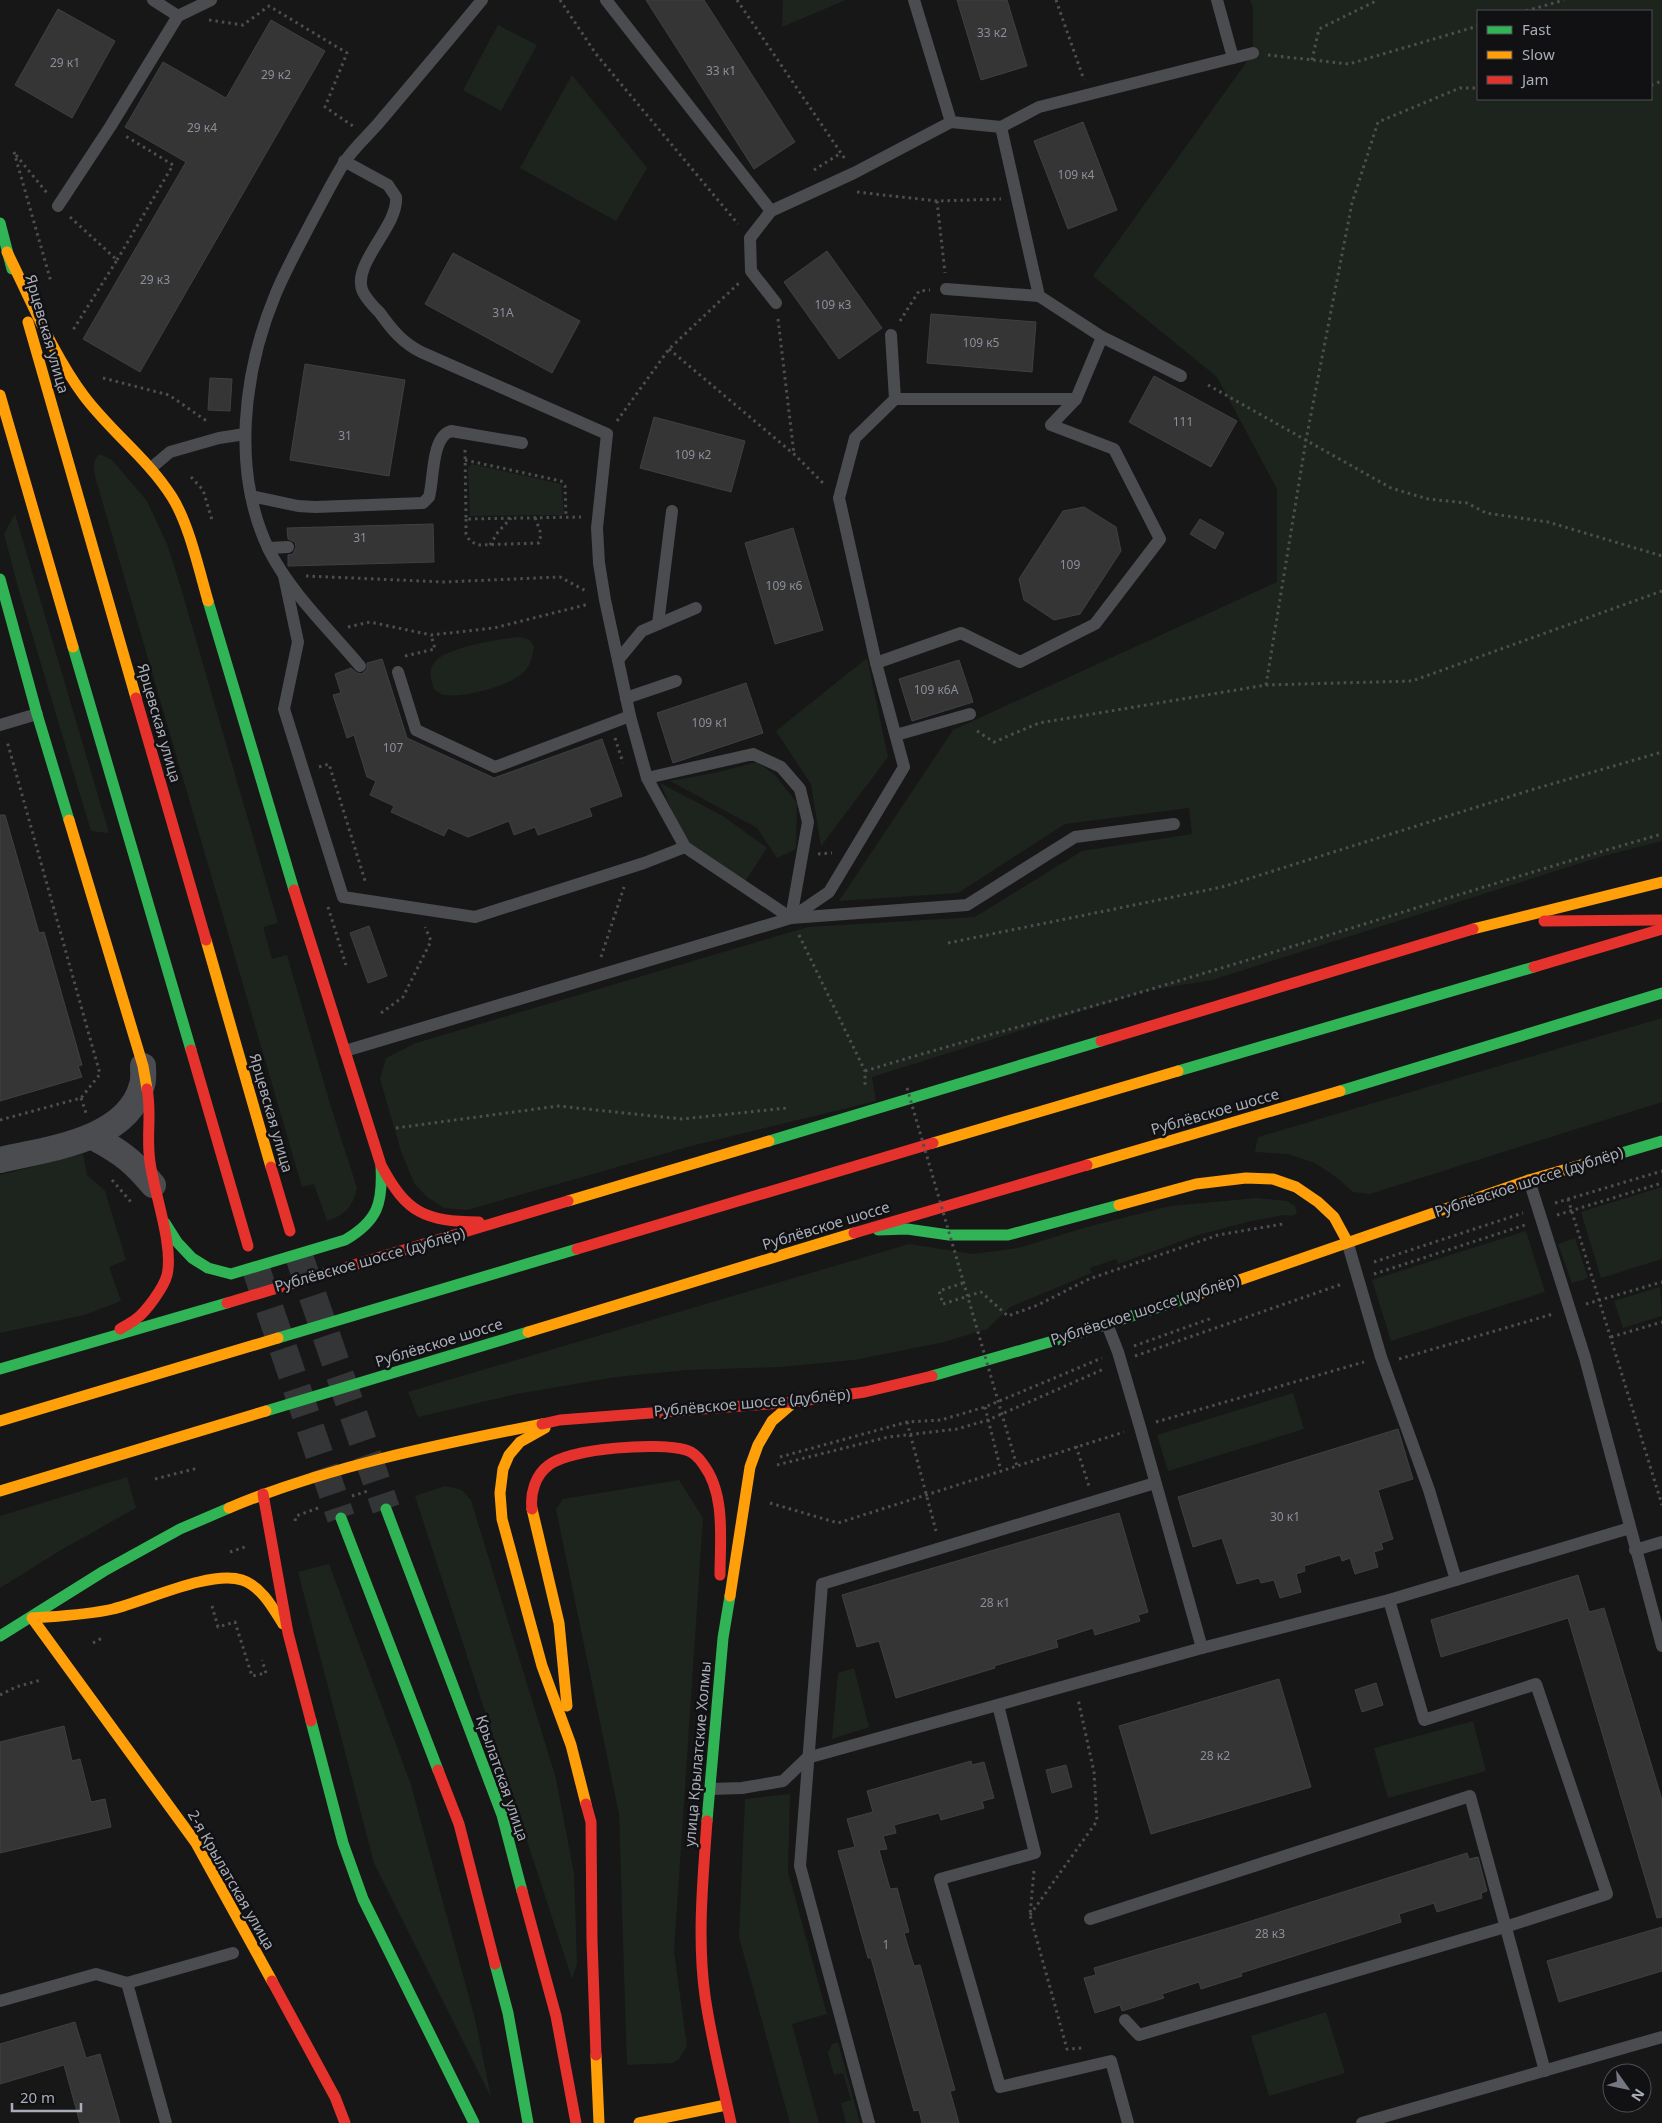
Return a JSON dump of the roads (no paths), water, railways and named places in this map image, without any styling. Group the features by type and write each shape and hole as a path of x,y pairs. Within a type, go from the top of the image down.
{"main road":[{"name":"Ярцевская улица","path":"0,224 290,1231"},
{"path":"7,252 60,359 85,397 151,468 173,498 188,534 307,935 381,1165 395,1191 405,1203 416,1211 436,1219 455,1222 503,1221"},
{"path":"0,395 248,1246"},
{"path":"0,579 37,714 143,1066 150,1103 147,1141 153,1185 163,1220 168,1258 167,1276 153,1300 138,1318 108,1336"},
{"name":"Рублёвское шоссе (дублёр)","path":"0,1370 108,1336 503,1221 1498,921 1662,882"},
{"path":"1498,921 1662,920"},
{"path":"0,1422 733,1202 1662,929"},
{"name":"Рублёвское шоссе","path":"0,1491 862,1231 1259,1115 1662,993"},
{"name":"Рублёвское шоссе (дублёр)","path":"0,1636 32,1618 104,1571 180,1529 263,1494 320,1476 417,1449 560,1420 794,1402 865,1392 946,1373 1107,1324 1529,1180 1662,1141"},
{"path":"163,1220 177,1242 192,1258 216,1270 237,1273 345,1240 362,1232 376,1214 381,1202 383,1191 381,1165"},
{"path":"862,1231 907,1229 949,1235 1008,1235 1196,1184 1246,1178 1274,1178 1296,1187 1318,1202 1334,1217 1347,1241"},
{"name":"улица Крылатские Холмы","path":"731,2123 705,1996 701,1945 701,1897 723,1638 750,1467 758,1445 772,1421 794,1402"},
{"path":"560,1420 520,1442 509,1455 503,1469 500,1493 502,1519 539,1656 571,1745 591,1822 592,1940 599,2123"},
{"path":"571,1745 559,1623 532,1514 532,1494 538,1477 551,1463 569,1457 630,1446 674,1448 687,1450 695,1455 705,1466 714,1482 717,1503 723,1638"},
{"path":"263,1494 288,1633 344,1843 364,1899 474,2123"},
{"name":"Крылатская улица","path":"386,1509 502,1815 556,2016 576,2123"},
{"path":"341,1518 459,1824 508,2013 528,2123"},
{"path":"32,1618 77,1615 114,1609 209,1580 240,1580 253,1586 271,1604 288,1633"},
{"name":"2-я Крылатская улица","path":"32,1618 196,1843 335,2097 345,2123"},
{"path":"640,2123 726,2105"}],"street":[{"path":"0,1160 93,1137 118,1122 133,1106 142,1085 143,1066"},
{"path":"93,1137 118,1151 134,1163 153,1185"}],"lane":[{"path":"153,0 178,16"},
{"path":"58,206 110,127 178,16 211,0"},
{"path":"360,666 284,575 268,548 251,496 246,461 245,434 251,379 263,330 272,304 292,259 344,162 482,0"},
{"path":"606,0 771,211"},
{"path":"914,0 951,122"},
{"path":"1217,0 1233,58"},
{"path":"776,303 751,271 750,238 771,211 854,173 951,122 1001,127 1038,107 1253,53"},
{"path":"1001,127 1039,296"},
{"path":"344,162 388,185 396,197 395,211 365,266 361,281 364,293 398,336 421,352 607,434 597,528 599,563 630,716 647,778 685,847 791,918"},
{"path":"946,289 1039,296 1102,337 1181,376"},
{"path":"891,336 895,399"},
{"path":"876,664 960,633 1020,662 1095,624 1160,539 1114,449 1051,425 1076,399 1102,337"},
{"path":"791,918 829,892 904,767 876,664 839,498 855,438 895,399 1076,399"},
{"path":"251,496 308,507 423,503 430,493 440,438 445,433 451,431 522,443"},
{"path":"151,468 170,452 219,438 245,434"},
{"path":"658,624 672,511"},
{"path":"268,548 288,547"},
{"path":"284,575 298,642 284,709 343,897 475,917 630,867 685,847"},
{"path":"618,660 642,632 696,608"},
{"path":"398,672 416,730 495,767 630,716"},
{"path":"626,698 676,681"},
{"path":"1,724 37,714"},
{"path":"896,735 964,716"},
{"path":"647,778 754,754 782,767 800,789 808,822 791,918"},
{"path":"345,1051 791,918 967,905 1075,837 1174,824"},
{"path":"1529,1180 1585,1358 1662,1646"},
{"path":"1347,1241 1382,1360 1429,1490 1456,1580"},
{"path":"1107,1324 1121,1362 1202,1648"},
{"path":"869,2123 800,1866 822,1584 1155,1483"},
{"path":"711,1789 742,1788 784,1781 807,1758 1202,1648 1389,1600 1630,1528"},
{"path":"1635,1550 1662,1542"},
{"path":"1125,2020 1139,2034 1505,1927 1607,1894 1536,1684 1424,1720 1389,1600"},
{"path":"998,1705 1035,1853 940,1878 1000,2088 1111,2061 1128,2123"},
{"path":"1090,1919 1470,1796 1545,2071"},
{"path":"0,2001 96,1974 127,1983 233,1953"},
{"path":"127,1983 166,2123"},
{"path":"1362,2123 1662,2037"}],"tunnel":[{"path":"299,1256 386,1509"},
{"path":"256,1269 341,1518"}]}
